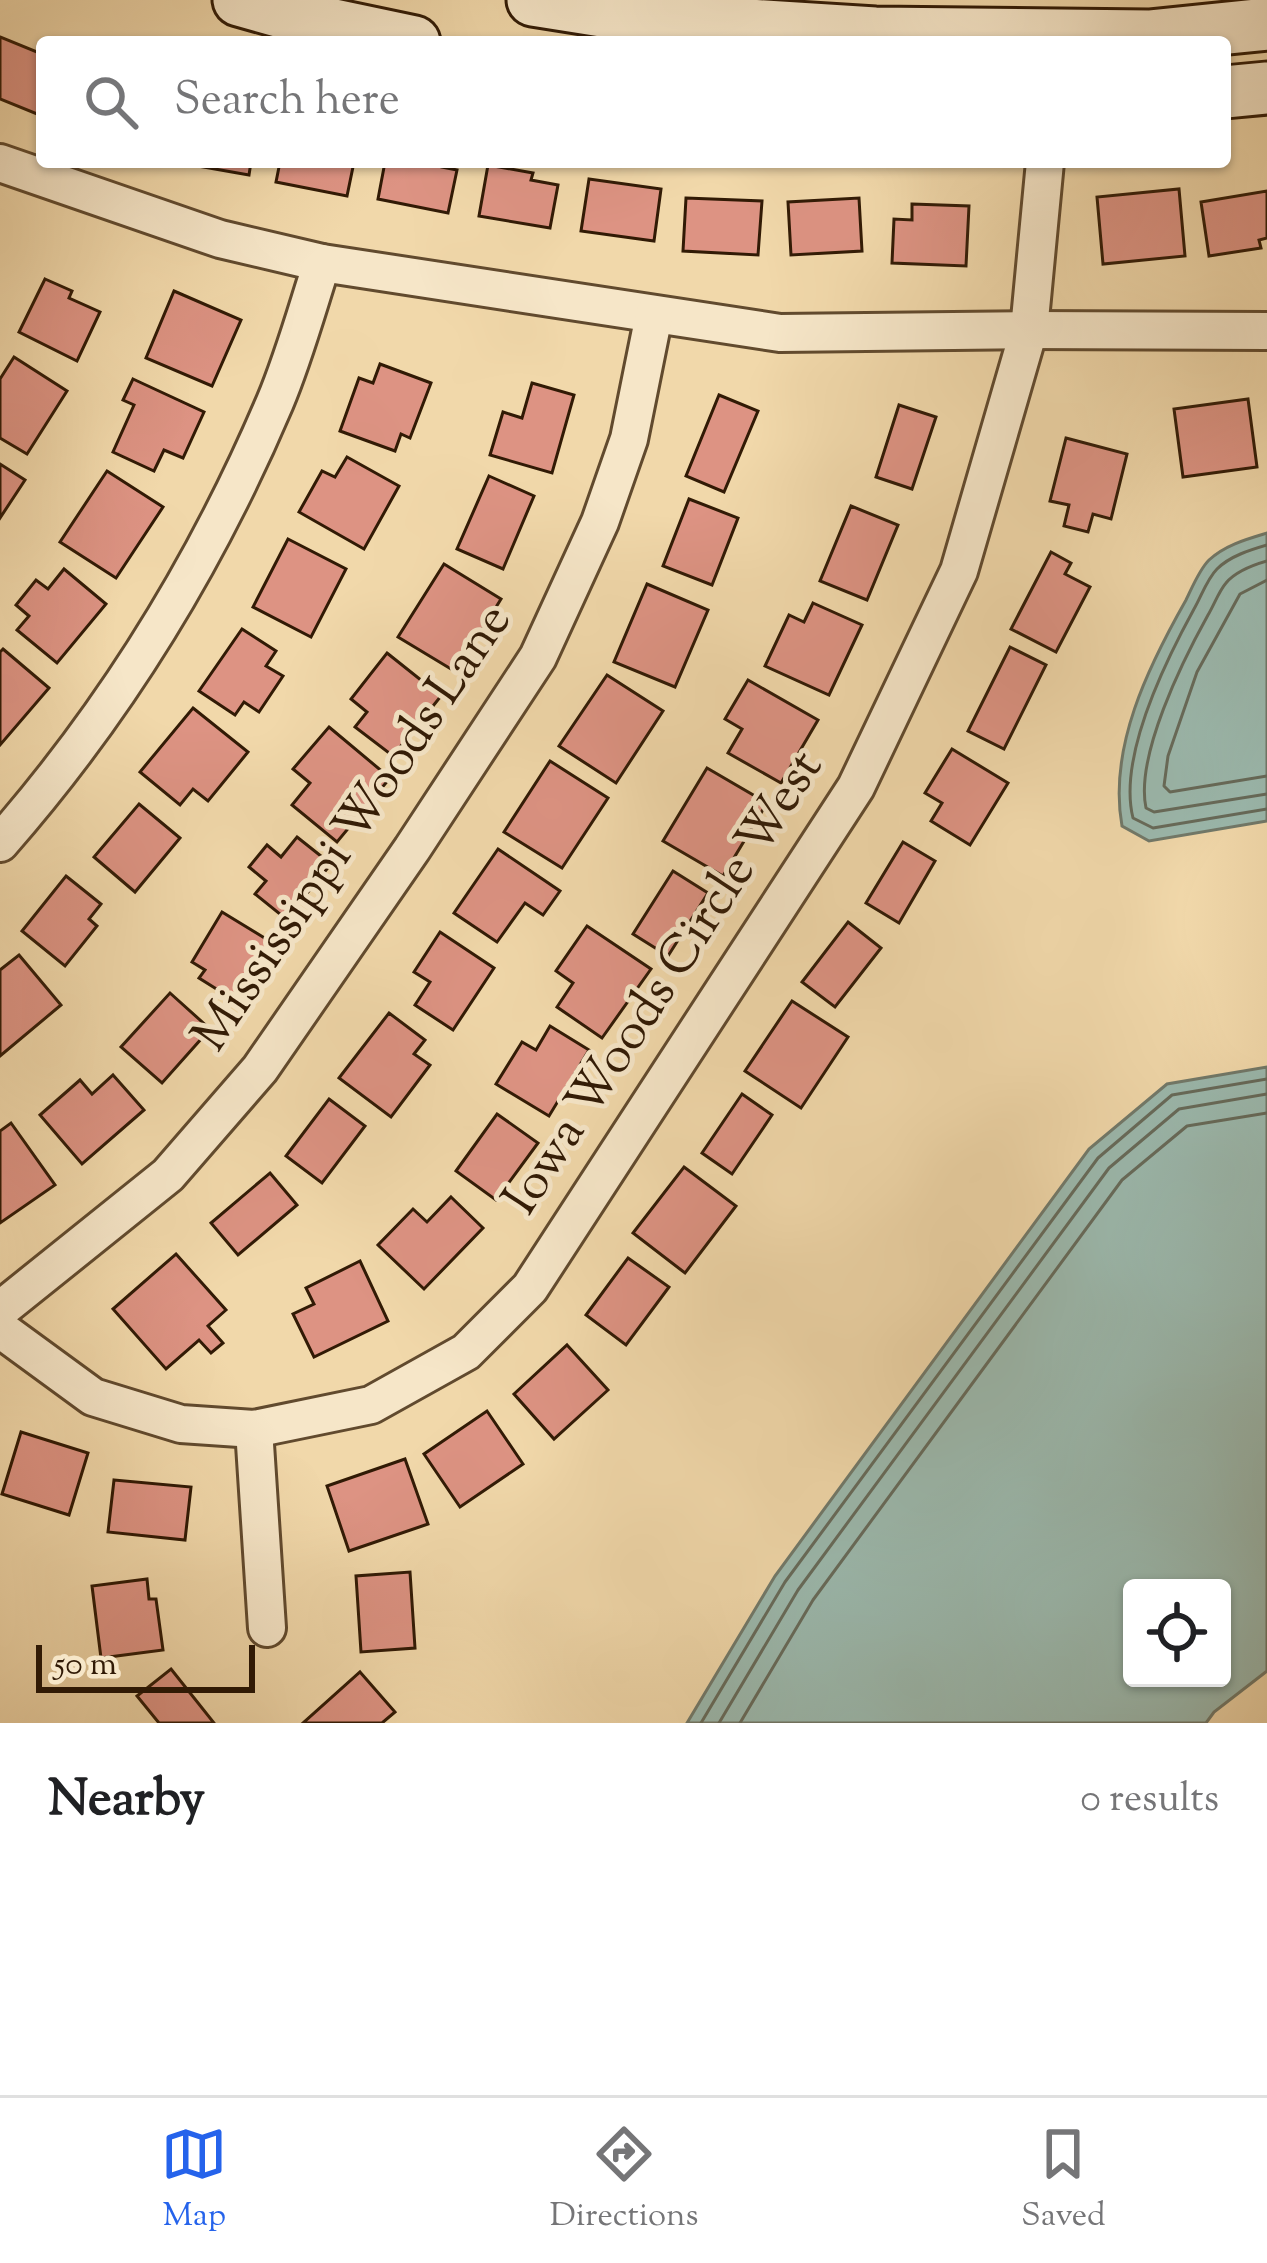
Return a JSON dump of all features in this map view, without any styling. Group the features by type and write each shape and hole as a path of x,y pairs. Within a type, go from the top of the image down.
{"street":[{"path":"238,0 386,36"},
{"path":"533,0 653,19 874,33 1058,26 1149,36 1267,24"},
{"path":"1231,91 1267,88"},
{"name":"Iowa Woods Circle West","path":"0,1329 93,1397 181,1424 254,1429 370,1405 466,1352 530,1288 856,787 959,571 1029,330 1044,168"},
{"path":"4,176 220,239 322,263 780,333 1267,331"},
{"path":"0,843 130,675 215,532 277,398 322,263"},
{"name":"Mississippi Woods Lane","path":"0,1310 168,1175 272,1051 450,791 538,657 600,522 629,440 654,315"},
{"path":"254,1429 267,1628"}],"water":[{"path":"1267,533 1267,821 1149,841 1122,826 1119,797 1126,738 1145,680 1205,564 1229,546"},
{"path":"1267,1067 1267,1671 1206,1723 687,1723 775,1576 1089,1149 1167,1084"}],"building":[{"path":"0,37 36,52 36,114 0,99"},
{"path":"209,168 250,168 249,175"},
{"path":"279,168 353,168 347,196 276,182"},
{"path":"384,168 457,170 448,213 378,199"},
{"path":"487,168 533,173 531,180 558,185 550,228 479,216"},
{"path":"589,179 661,189 654,241 581,231"},
{"path":"1179,189 1185,256 1103,264 1097,197"},
{"path":"1267,191 1267,238 1259,240 1261,248 1209,256 1201,202"},
{"path":"686,198 762,201 758,255 683,251"},
{"path":"859,198 862,251 791,255 788,202"},
{"path":"912,204 969,206 966,266 892,263 894,219 912,220"},
{"path":"45,279 72,291 69,298 100,312 77,361 19,332"},
{"path":"174,291 241,320 212,386 146,358"},
{"path":"14,357 67,391 27,454 0,438 0,379"},
{"path":"380,364 431,383 410,438 401,434 395,451 340,431 359,378 373,383"},
{"path":"133,379 204,412 183,458 164,450 154,471 113,452 134,405 123,400"},
{"path":"532,383 574,395 552,473 490,455 503,412 522,418"},
{"path":"719,395 758,411 724,492 686,476"},
{"path":"1248,399 1257,467 1183,477 1174,409"},
{"path":"899,405 936,417 912,489 876,477"},
{"path":"1066,438 1127,454 1111,519 1093,514 1088,532 1064,526 1069,505 1050,501"},
{"path":"347,457 399,486 364,549 299,512 322,471 335,477"},
{"path":"0,464 25,480 0,518"},
{"path":"107,471 163,507 116,578 60,542"},
{"path":"489,476 534,496 503,569 457,549"},
{"path":"689,499 738,518 712,585 663,566"},
{"path":"851,506 898,525 867,600 820,581"},
{"path":"288,539 346,569 311,637 253,607"},
{"path":"1051,552 1071,563 1065,574 1090,587 1056,652 1011,629"},
{"path":"444,564 501,599 456,672 398,637"},
{"path":"64,569 106,604 57,663 17,630 29,616 16,605 36,580 48,589"},
{"path":"647,584 708,610 675,687 614,662"},
{"path":"813,603 862,625 829,695 765,666 789,615 804,622"},
{"path":"242,629 276,651 266,666 283,676 259,712 244,702 235,715 199,691"},
{"path":"1010,647 1046,665 1004,749 968,731"},
{"path":"3,649 49,688 0,745 0,652"},
{"path":"387,653 441,696 393,756 355,727 367,712 351,699"},
{"path":"607,675 663,711 616,783 559,746"},
{"path":"748,680 818,720 781,783 728,753 742,729 725,719"},
{"path":"193,708 248,752 208,801 193,789 180,805 140,772"},
{"path":"329,727 390,778 337,842 292,805 310,783 293,769"},
{"path":"952,749 1008,783 970,845 931,821 942,803 925,793"},
{"path":"550,761 608,798 562,868 504,832"},
{"path":"707,768 767,803 723,876 663,841"},
{"path":"139,804 180,838 135,892 94,857"},
{"path":"297,837 331,864 286,919 255,894 266,881 249,867 267,845 281,857"},
{"path":"903,842 935,861 899,923 866,903"},
{"path":"498,849 560,891 543,915 525,903 497,942 454,913"},
{"path":"673,871 708,893 668,956 633,934"},
{"path":"66,876 101,904 89,919 97,926 65,966 22,931"},
{"path":"222,912 271,942 234,1000 199,978 205,970 192,962"},
{"path":"848,922 881,948 835,1007 802,982"},
{"path":"587,926 651,969 602,1038 557,1007 573,983 556,971"},
{"path":"440,932 494,968 453,1030 415,1005 430,982 414,972"},
{"path":"19,955 61,1005 0,1056 0,970"},
{"path":"170,993 210,1029 162,1083 121,1047"},
{"path":"792,1001 848,1037 801,1108 745,1071"},
{"path":"389,1013 425,1040 414,1054 430,1065 391,1117 339,1078"},
{"path":"550,1026 589,1050 549,1116 496,1084 522,1042 536,1050"},
{"path":"113,1075 144,1110 82,1164 40,1115 80,1080 92,1094"},
{"path":"742,1094 772,1115 732,1174 702,1153"},
{"path":"329,1099 365,1126 322,1183 286,1156"},
{"path":"497,1114 538,1143 496,1200 456,1171"},
{"path":"11,1123 55,1185 0,1223 0,1131"},
{"path":"684,1167 736,1206 685,1273 633,1233"},
{"path":"270,1173 297,1205 238,1255 211,1223"},
{"path":"451,1197 483,1228 424,1289 378,1245 413,1209 427,1222"},
{"path":"176,1254 226,1310 208,1326 223,1343 211,1353 199,1340 166,1369 113,1309"},
{"path":"628,1258 669,1287 626,1345 586,1315"},
{"path":"360,1261 388,1321 314,1357 293,1314 314,1304 306,1288"},
{"path":"567,1345 608,1390 554,1439 514,1394"},
{"path":"487,1411 523,1464 460,1507 424,1454"},
{"path":"21,1432 88,1453 69,1515 2,1494"},
{"path":"405,1459 428,1524 349,1551 327,1486"},
{"path":"114,1480 191,1487 185,1540 108,1532"},
{"path":"410,1572 415,1648 361,1652 356,1576"},
{"path":"147,1579 149,1599 156,1599 163,1650 101,1658 92,1586"},
{"path":"171,1669 214,1723 159,1723 137,1696"},
{"path":"360,1672 395,1712 382,1723 303,1723"}]}
